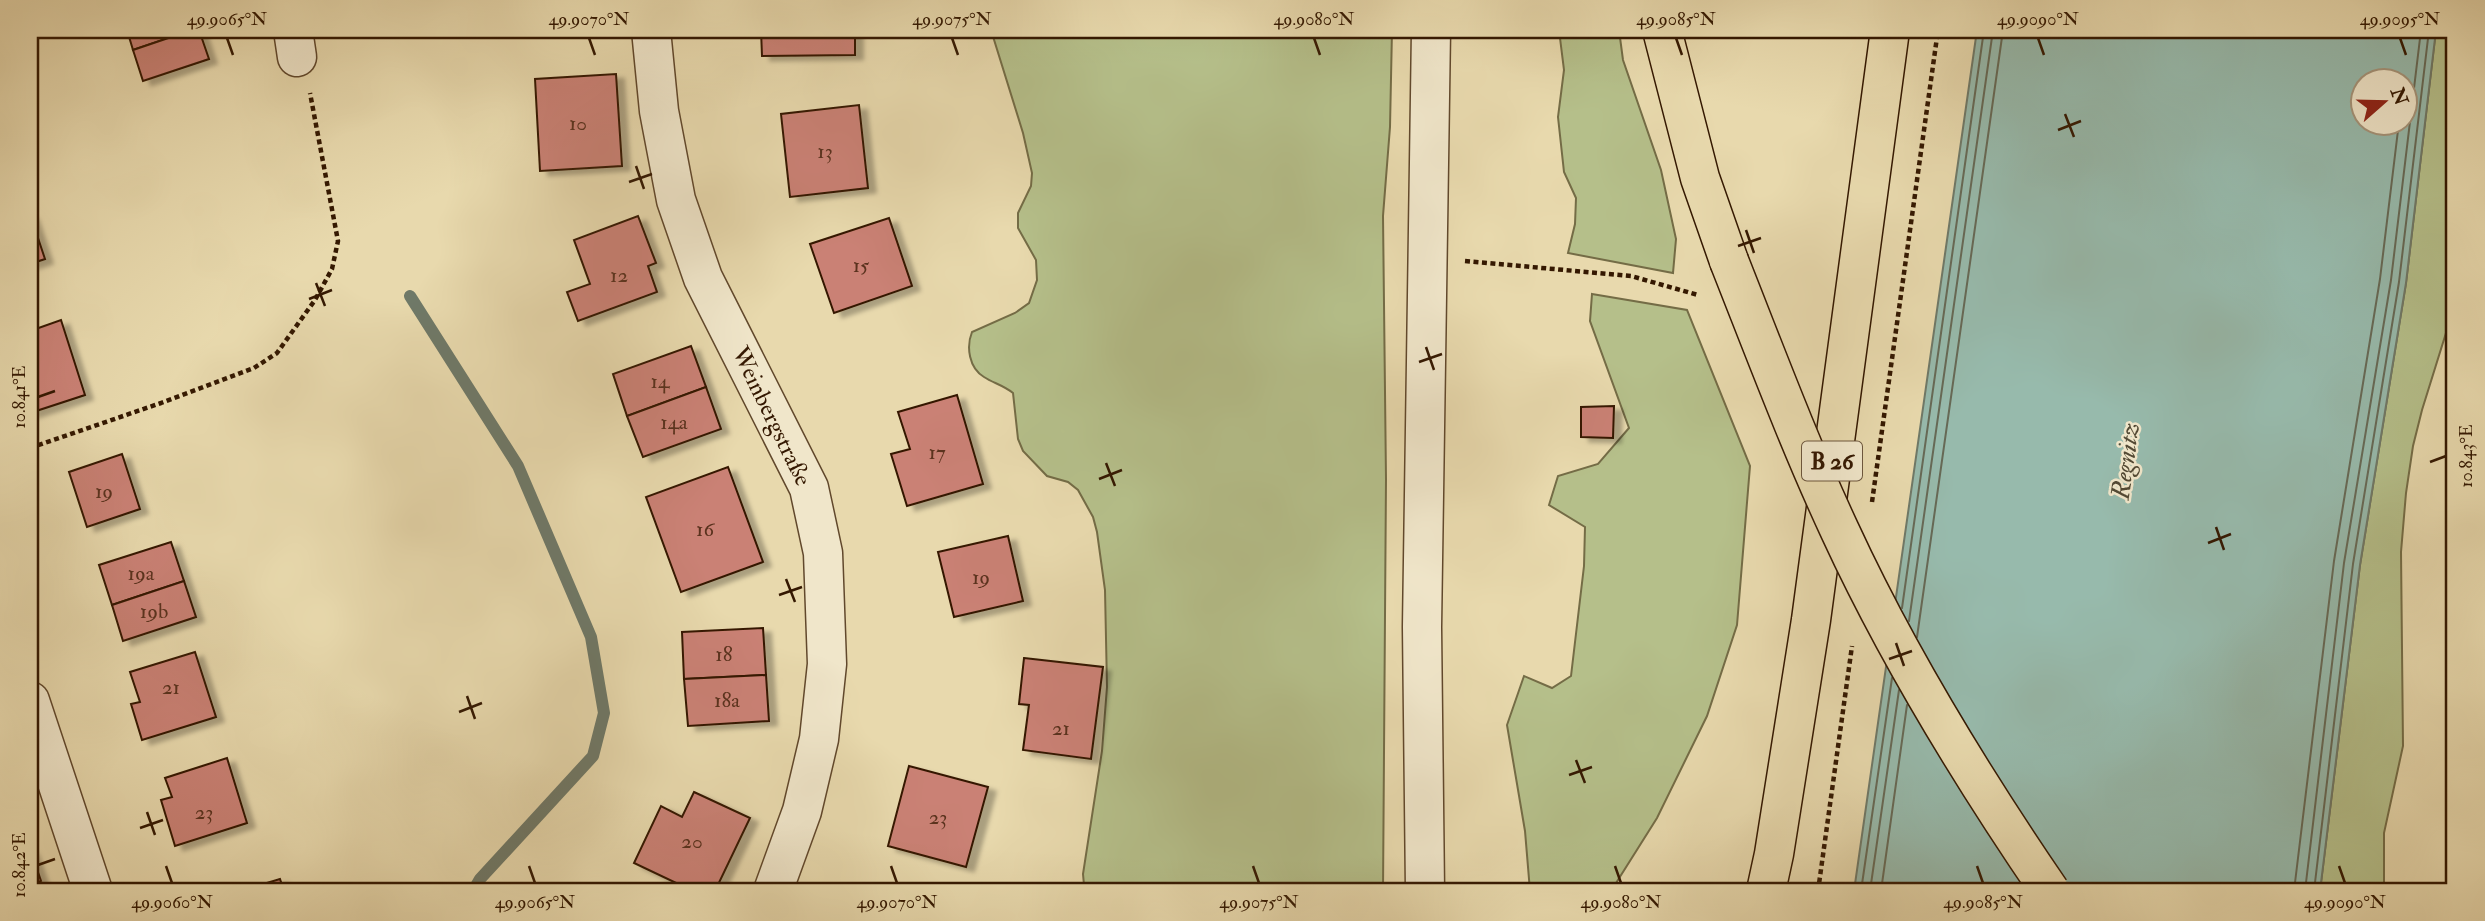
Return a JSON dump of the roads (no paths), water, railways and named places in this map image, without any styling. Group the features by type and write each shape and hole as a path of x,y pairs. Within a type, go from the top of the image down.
{"main road":[{"name":"B 26","path":"1662,30 1700,178 1787,408 1840,532 1901,650 1970,768 2050,891"},
{"name":"B 26","path":"1766,891 1811,620 1890,30"}],"street":[{"name":"Weinbergstraße","path":"651,30 659,111 676,201 703,278 809,488 823,552 827,664 819,739 802,811 773,891"},
{"path":"1425,891 1422,627 1431,30"},
{"path":"30,701 93,891"}],"water":[{"name":"Regnitz","path":"1977,30 2436,30 2406,283 2360,565 2320,891 1854,891"}],"waterway":[{"path":"410,296 518,466 591,637 604,713 593,756 480,879 473,891"}]}
